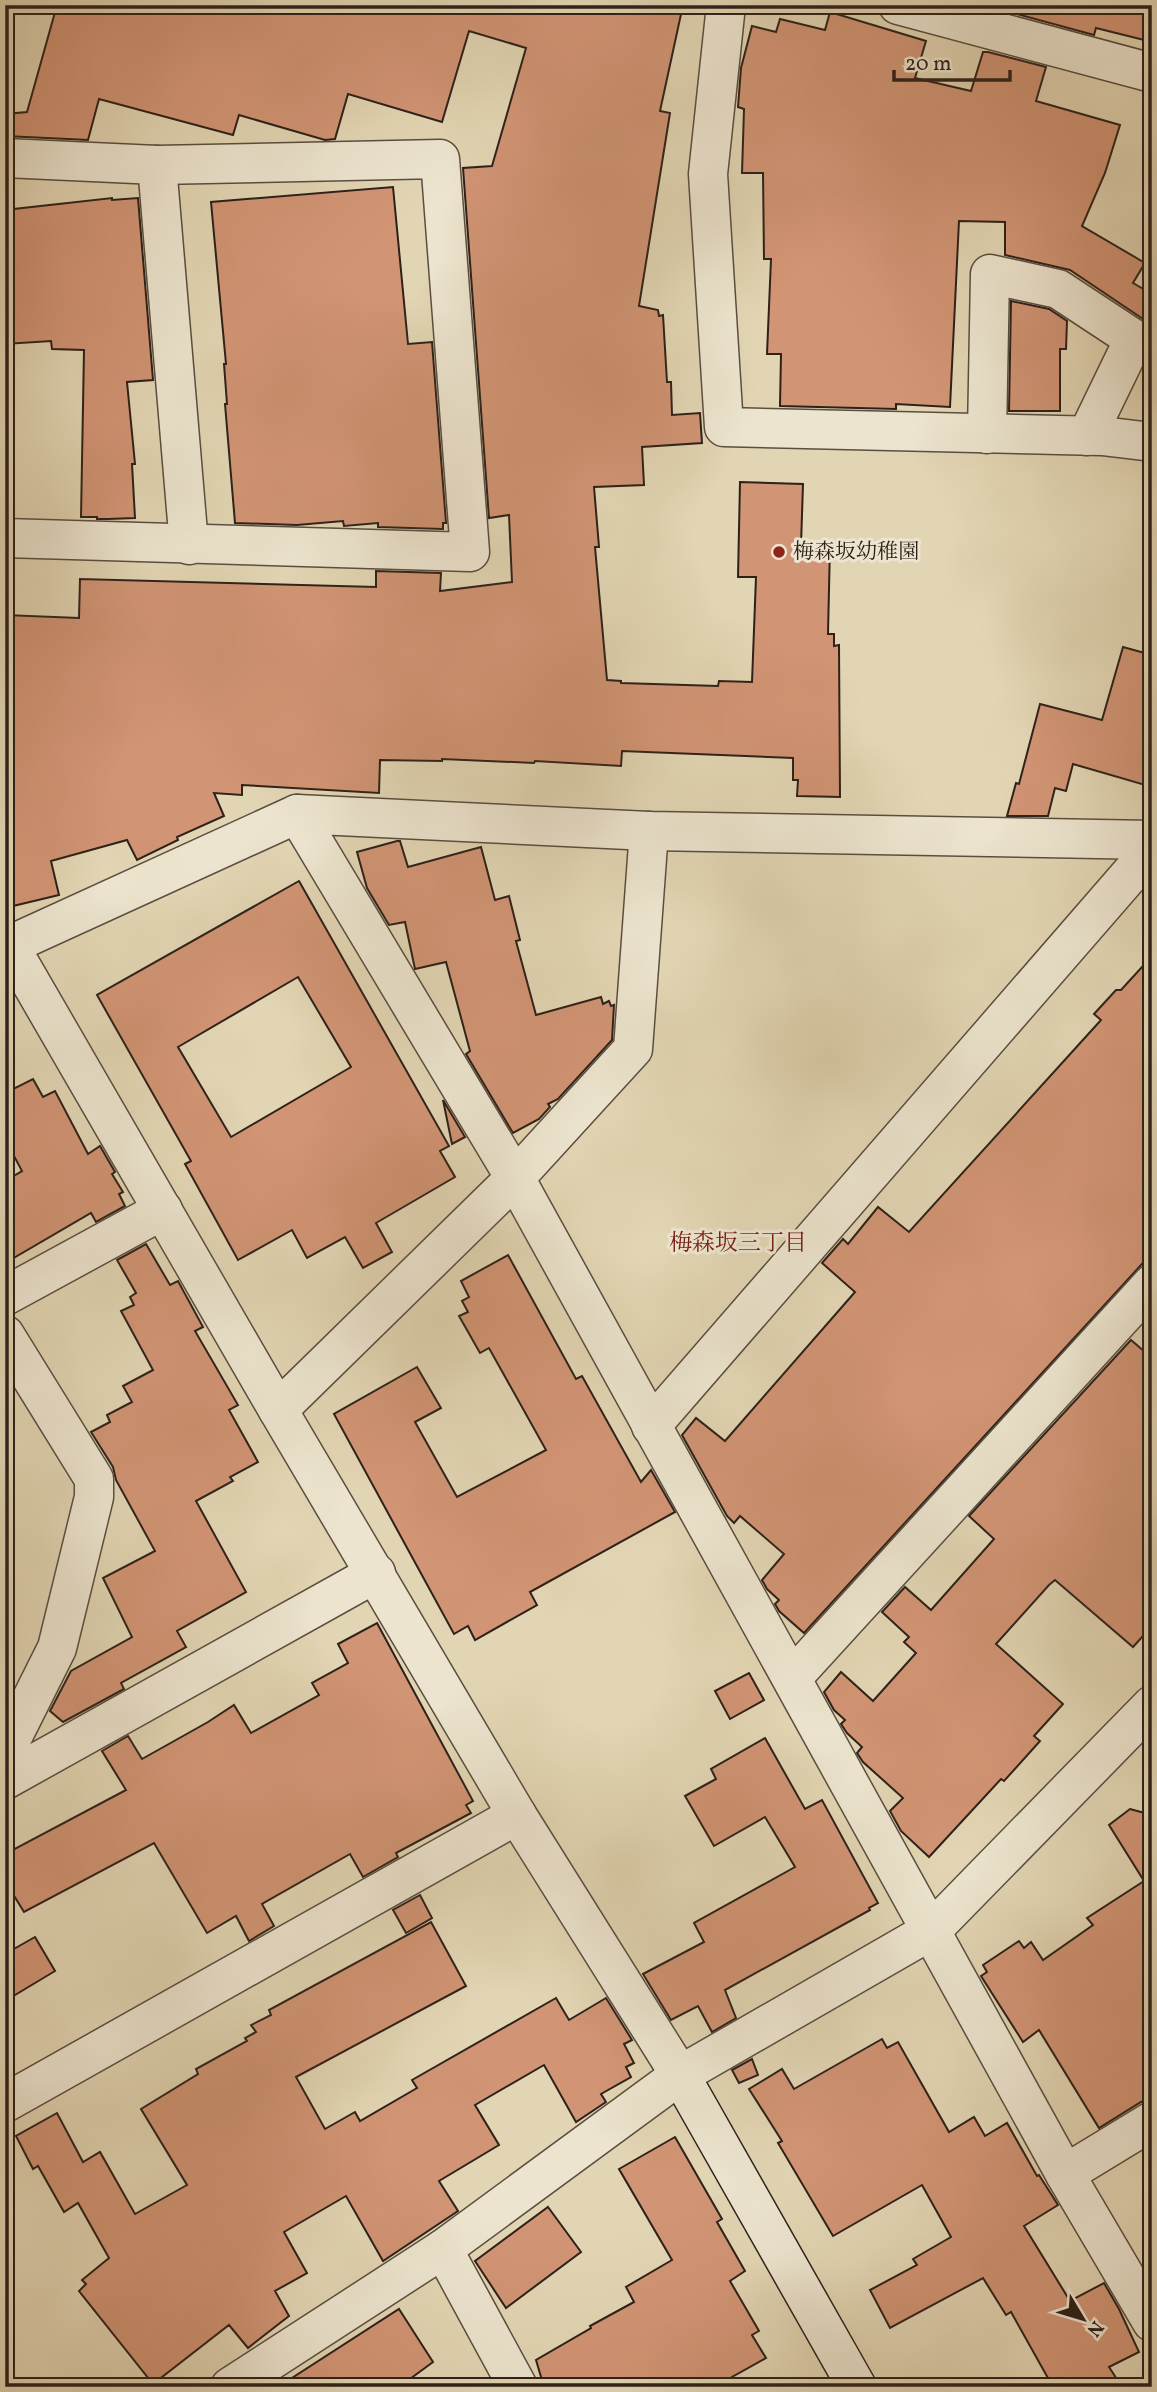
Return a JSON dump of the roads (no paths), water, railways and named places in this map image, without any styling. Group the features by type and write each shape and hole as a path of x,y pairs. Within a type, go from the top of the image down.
{"street":[{"path":"726,5 708,174 724,426 1087,436 1152,442"},
{"path":"898,5 1152,73"},
{"path":"5,158 157,165 440,159 470,552 5,538"},
{"path":"157,165 189,545"},
{"path":"987,434 990,274 1058,289 1133,339 1087,436"},
{"path":"297,814 515,1178 1065,2174 1152,2322"},
{"path":"857,2387 680,2075 517,1815 278,1410 8,941 297,814 649,831 1152,840"},
{"path":"278,1410 515,1178 633,1049 649,831"},
{"path":"651,1426 1152,849"},
{"path":"5,1296 163,1210"},
{"path":"792,1678 1152,1284"},
{"path":"5,1335 94,1479 94,1497 57,1648 5,1752"},
{"path":"5,1780 376,1573"},
{"path":"230,2387 443,2249 680,2075 932,1930 1152,1705"},
{"path":"5,2104 517,1815"},
{"path":"1065,2174 1152,2120"},
{"path":"443,2249 518,2387"}],"place":[{"name":"梅森坂幼稚園","path":"779,552"}],"district":[{"name":"梅森坂三丁目","path":"738,1244"}]}
